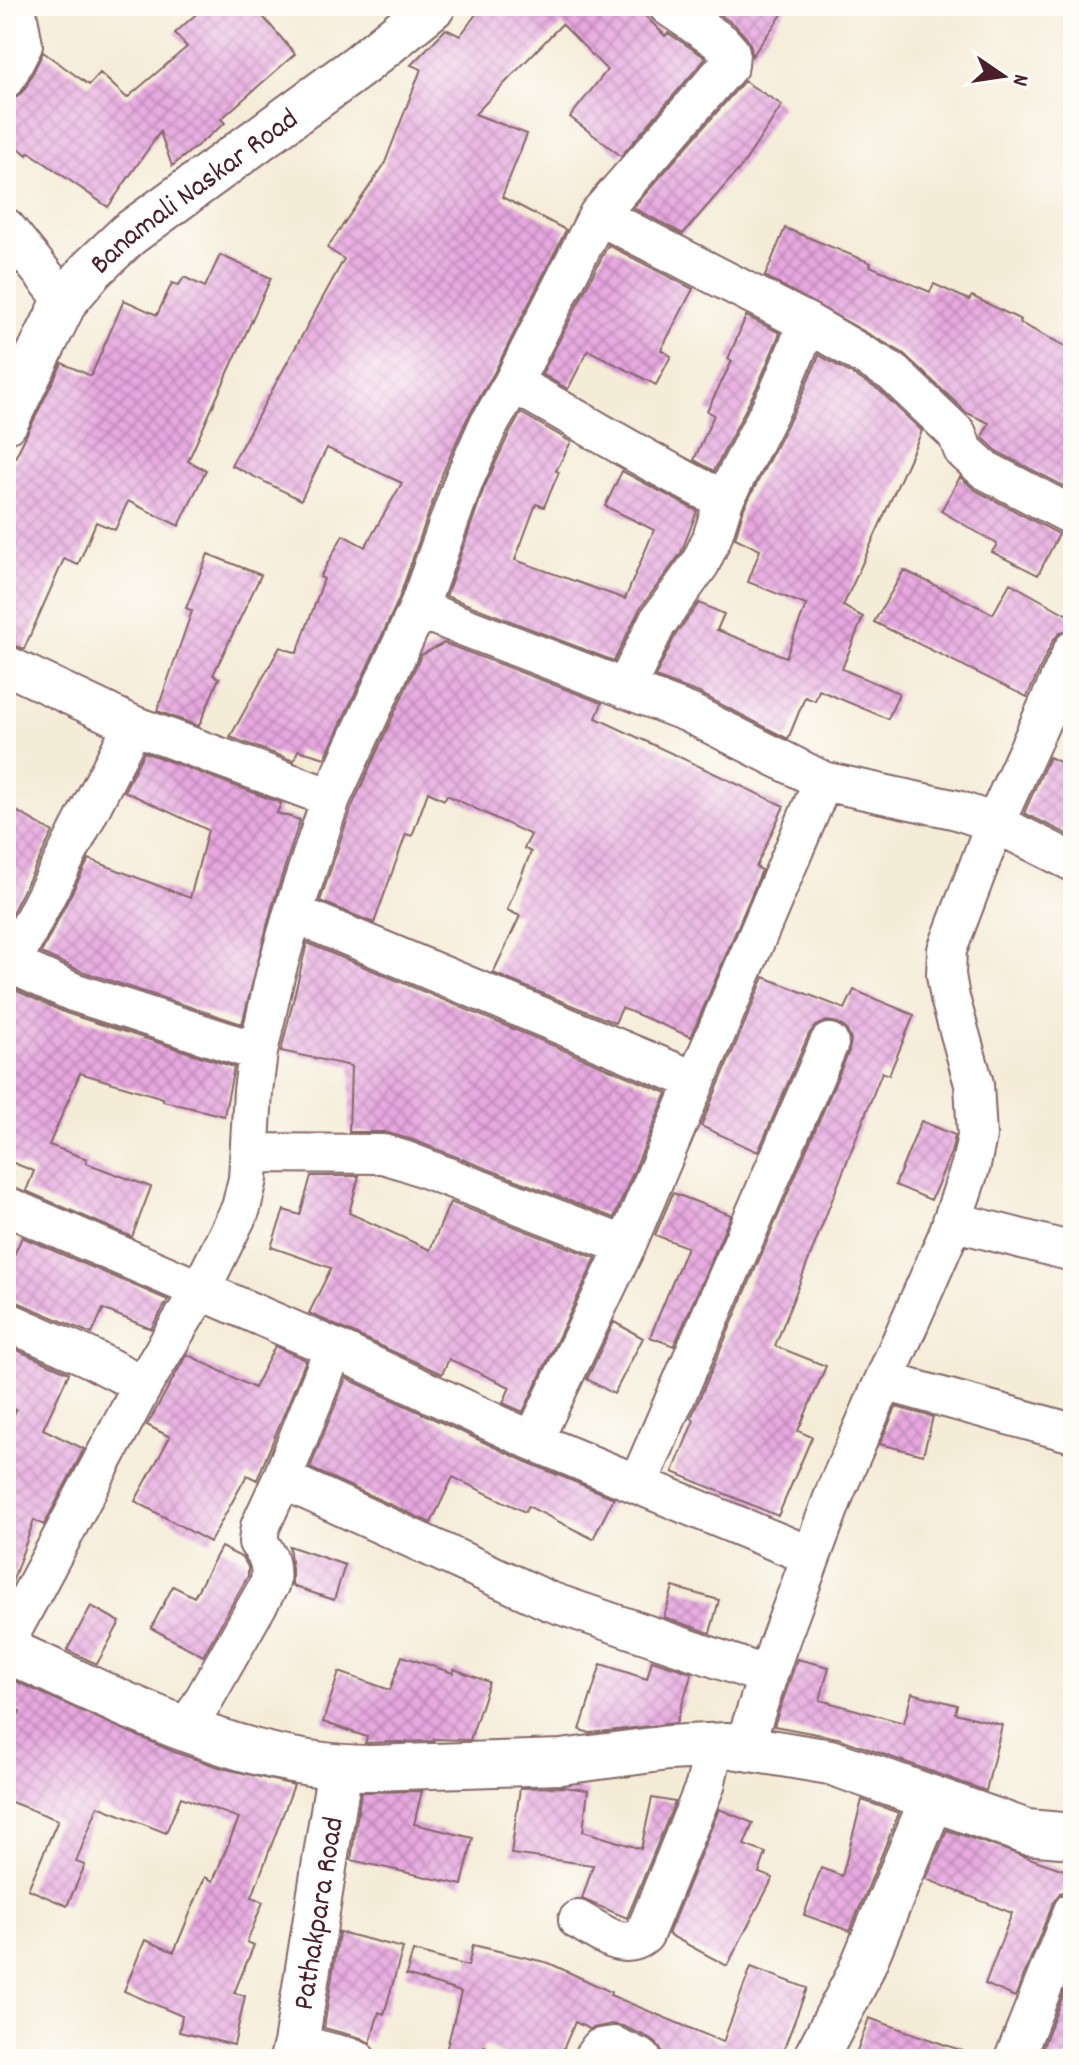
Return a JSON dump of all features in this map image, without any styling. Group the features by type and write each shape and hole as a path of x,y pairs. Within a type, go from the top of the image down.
{"street":[{"path":"6,78 23,45 16,6"},
{"name":"Banamali Naskar Road","path":"6,421 65,301 92,269 129,234 359,66 433,6"},
{"path":"6,1642 143,1385 201,1289 241,1208 248,1179 258,1052 293,913 331,798 418,609 464,480 487,428 598,215 729,65 730,52 722,43 668,6"},
{"path":"598,215 808,323 892,372 957,434 963,450 985,470 1073,516"},
{"path":"6,228 65,301"},
{"path":"625,689 657,623 700,564 724,500 779,392 808,323"},
{"path":"513,383 671,474 724,500"},
{"path":"418,609 689,713 823,781 957,810 995,823 1073,862"},
{"path":"578,1920 622,1943 634,1943 644,1935 705,1786 768,1676 836,1490 952,1221 971,1165 977,1136 977,1112 974,1084 950,998 946,975 947,950 995,823 1073,650"},
{"path":"6,665 133,725 331,798"},
{"path":"133,725 8,960 73,992 258,1052"},
{"path":"533,1441 626,1246 823,781"},
{"path":"293,913 696,1081"},
{"path":"638,1484 829,1043"},
{"path":"250,1153 383,1154 626,1246"},
{"path":"6,1206 334,1348 533,1441 811,1556"},
{"path":"952,1221 1073,1252"},
{"path":"6,1321 143,1385"},
{"path":"186,1731 270,1583 272,1567 267,1553 258,1542 260,1527 334,1348"},
{"path":"884,1381 1073,1433"},
{"path":"282,1479 549,1601 768,1676"},
{"path":"6,1650 186,1731 278,1758 340,1767 561,1762 668,1748 729,1746 830,1762 1027,1832 1073,1836"},
{"name":"Pathakpara Road","path":"294,2052 340,1767"},
{"path":"815,2059 858,1977 932,1800"},
{"path":"1014,2059 1073,1911"},
{"path":"592,2059 600,2048 614,2046 642,2059"},
{"path":"294,2052 356,2059"}],"building":[{"path":"205,6 254,6 295,54 221,119 225,123 172,166 160,132 108,207 29,152 27,155 6,137 6,100 17,97 25,89 43,52 89,85 100,73 127,98 187,47 175,33"},
{"path":"482,6 636,6 665,36 668,33 706,58 621,156 570,117 607,70 562,24 475,114 527,134 502,197 566,230 494,373 467,419 443,472 398,601 325,758 298,750 294,761 230,737 280,647 297,653 324,579 320,577 343,535 365,547 402,483 327,448 301,500 231,465 344,259 327,248 384,165 421,69 411,65 446,29 460,36"},
{"path":"721,6 788,6 752,56 746,37 716,12"},
{"path":"744,81 782,105 742,166 683,234 633,208"},
{"path":"785,228 871,263 870,266 930,292 934,284 969,300 972,296 1073,350 1073,491 998,452 982,437 989,423 967,413 903,353 765,276"},
{"path":"608,245 693,289 661,350 671,356 656,385 588,350 568,389 542,374"},
{"path":"220,255 271,278 188,461 206,470 179,526 128,501 115,530 96,522 78,565 64,559 24,649 6,643 6,476 62,363 91,376 124,300 157,315 172,283 179,285 184,277 205,287"},
{"path":"746,316 780,333 759,383 714,471 694,460 714,415 707,411 732,361 728,359"},
{"path":"819,355 879,390 922,431 843,606 863,617 842,669 899,693 888,719 819,690 815,701 805,697 788,739 699,693 655,677 676,634 699,603 724,614 717,630 786,657 806,605 748,582 760,550 735,538 744,508 799,402"},
{"path":"521,413 571,442 556,471 559,472 544,507 536,504 515,560 625,599 654,530 605,506 622,471 697,511 681,553 639,610 614,661 446,596 484,488"},
{"path":"960,477 975,490 1059,534 1038,575 992,552 997,544 941,511"},
{"path":"208,554 261,575 213,675 219,678 199,726 157,711 192,611 186,608"},
{"path":"904,570 993,614 1010,583 1073,618 1073,628 1061,632 1053,640 1027,697 874,622"},
{"path":"444,643 602,703 596,718 784,806 756,867 762,870 691,1037 622,1008 615,1023 493,973 520,916 507,910 531,852 524,848 531,835 447,795 444,800 428,792 412,836 406,834 374,923 320,901 352,806 421,655"},
{"path":"144,752 281,803 277,813 300,820 272,907 242,1024 81,971 41,953 89,859 190,898 208,830 124,791"},
{"path":"1049,757 1073,768 1073,837 1024,813"},
{"path":"6,805 53,832 6,925"},
{"path":"307,943 667,1093 614,1218 413,1140 384,1132 349,1132 351,1066 281,1051"},
{"path":"764,977 845,1009 854,990 914,1015 889,1075 882,1072 775,1346 826,1366 798,1431 812,1437 778,1516 673,1472 694,1420 691,1418 849,1051 851,1040 846,1029 838,1023 827,1021 815,1026 758,1152 701,1126"},
{"path":"8,987 66,1013 234,1067 224,1116 163,1101 163,1098 80,1073 49,1145 87,1159 86,1163 151,1187 132,1237 26,1191 34,1171 6,1160"},
{"path":"921,1121 955,1135 951,1153 931,1200 895,1185"},
{"path":"311,1176 359,1176 349,1213 430,1250 450,1202 596,1258 523,1412 503,1403 510,1387 449,1359 442,1374 309,1313 331,1268 271,1247 284,1210 300,1215"},
{"path":"673,1193 731,1215 674,1346 650,1337 687,1247 655,1235"},
{"path":"22,1237 168,1300 151,1329 103,1309 92,1334 6,1299 6,1273"},
{"path":"614,1322 643,1338 614,1394 587,1379"},
{"path":"6,1345 69,1373 43,1429 84,1449 44,1525 34,1520 10,1588 6,1587 6,1432 16,1410 6,1405"},
{"path":"275,1346 306,1360 257,1480 247,1475 210,1542 135,1501 170,1437 147,1425 187,1354 254,1388"},
{"path":"346,1378 524,1461 614,1498 593,1539 528,1506 525,1512 453,1477 431,1523 310,1468"},
{"path":"896,1407 933,1417 923,1455 880,1444"},
{"path":"289,1546 345,1565 334,1600 292,1586"},
{"path":"221,1547 243,1558 248,1567 248,1576 203,1656 151,1628 173,1586 194,1597"},
{"path":"673,1587 719,1600 710,1633 664,1617"},
{"path":"91,1606 120,1622 97,1664 67,1650"},
{"path":"402,1656 453,1673 454,1669 489,1682 470,1740 365,1743 367,1737 323,1722 339,1672 390,1690"},
{"path":"797,1659 829,1667 820,1700 904,1723 912,1693 957,1705 955,1713 1002,1725 986,1791 838,1738 774,1726"},
{"path":"652,1660 692,1673 676,1723 590,1733 580,1730 601,1664 647,1679"},
{"path":"15,1681 174,1752 222,1768 294,1785 252,1897 263,1902 247,1942 254,1945 234,1993 245,1996 234,2045 179,2032 182,2016 124,1991 145,1940 174,1952 205,1877 213,1881 239,1818 181,1797 166,1833 98,1806 76,1862 85,1865 67,1906 28,1889 58,1820 6,1800 6,1747 20,1711 6,1708 6,1697"},
{"path":"520,1788 588,1790 583,1831 641,1849 652,1798 675,1802 627,1918 582,1899 593,1865 511,1854"},
{"path":"422,1791 414,1824 473,1838 462,1885 351,1860 361,1792"},
{"path":"862,1800 899,1813 850,1931 804,1915 821,1868 842,1876"},
{"path":"719,1809 753,1823 744,1845 766,1853 759,1873 773,1878 727,1966 668,1934"},
{"path":"947,1830 1073,1873 1073,1890 1060,1893 1053,1903 1015,1997 985,1984 1012,1913 926,1879"},
{"path":"339,1932 403,1948 384,2014 379,2012 370,2043 324,2028"},
{"path":"473,1945 549,1963 611,1992 610,1995 723,2042 751,1967 807,1988 780,2059 667,2059 652,2039 623,2026 611,2024 589,2029 575,2022 559,2059 513,2059 484,2046 481,2059 444,2059 461,1992 406,1975 413,1951 468,1966"},
{"path":"1073,1970 1073,2059 1038,2059"},
{"path":"869,2018 974,2055 973,2059 854,2059"}]}
